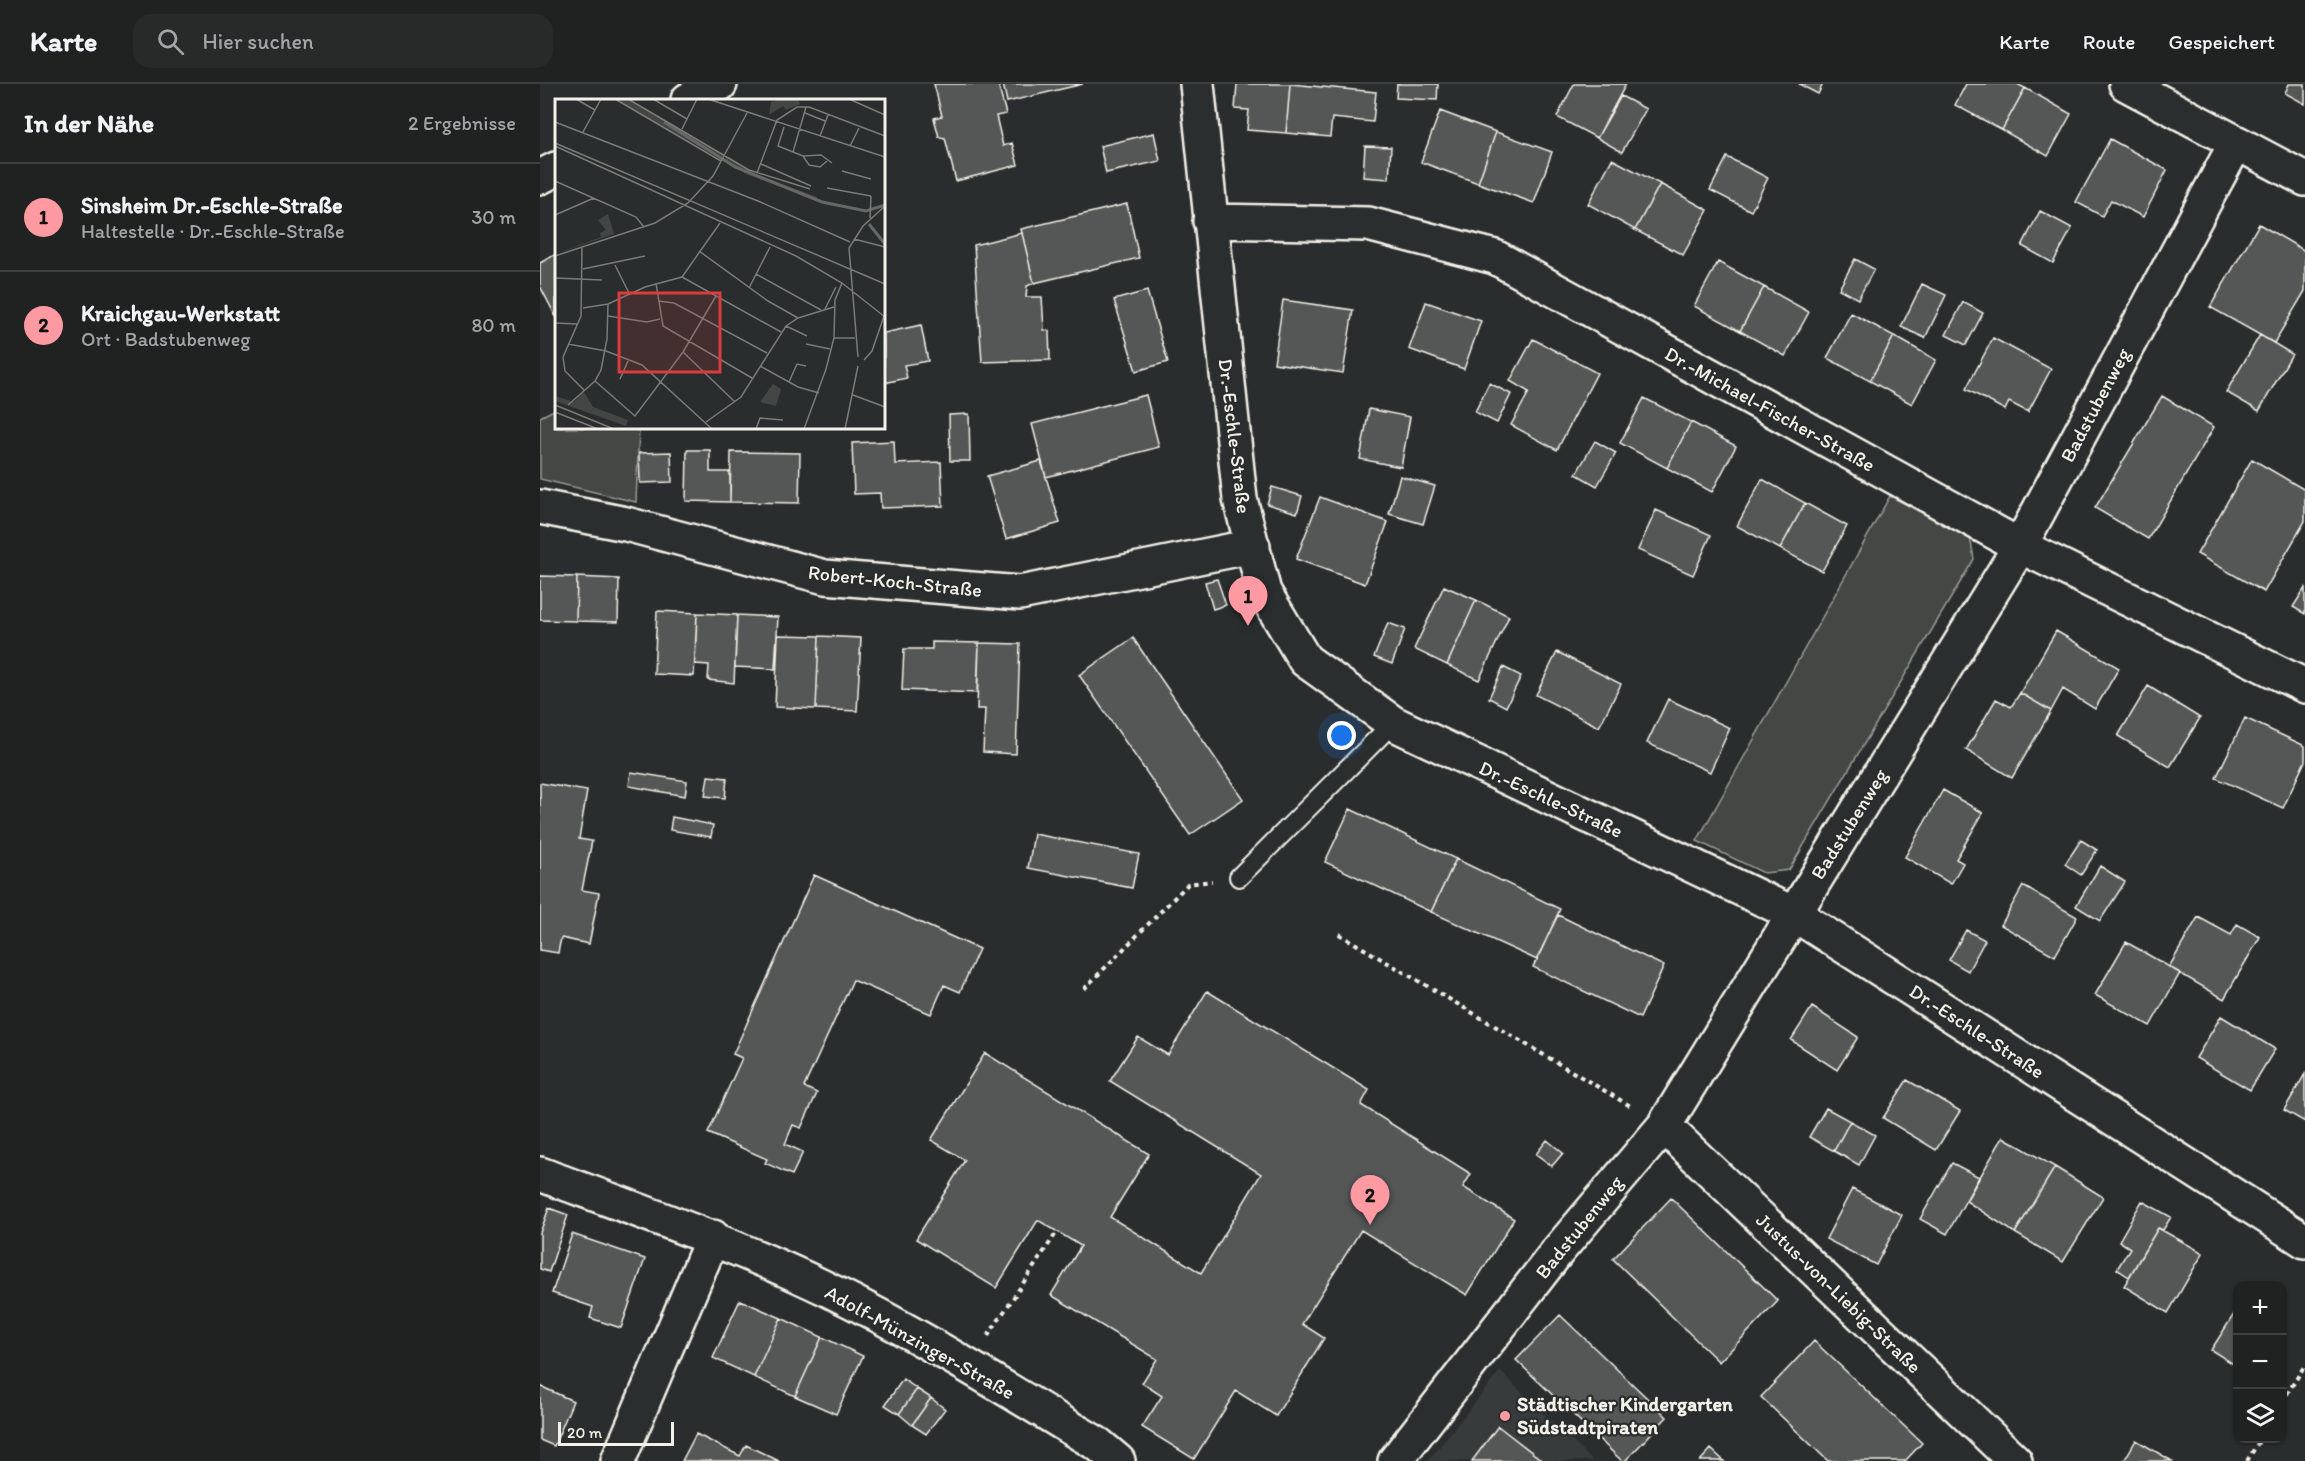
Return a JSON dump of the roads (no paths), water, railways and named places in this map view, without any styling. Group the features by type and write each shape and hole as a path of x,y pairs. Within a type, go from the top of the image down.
{"street":[{"path":"690,99 719,84"},
{"name":"Dr.-Eschle-Straße","path":"1197,84 1240,499 1264,592 1305,660 1393,723 1794,914 2305,1241"},
{"path":"2126,84 2305,179"},
{"name":"Badstubenweg","path":"1395,1461 1557,1252 1664,1126 2020,546 2236,143"},
{"path":"540,177 555,170"},
{"name":"Dr.-Michael-Fischer-Straße","path":"1210,220 1368,224 1495,257 2020,546 2305,686"},
{"name":"Robert-Koch-Straße","path":"540,507 626,524 825,577 1020,593 1253,546"},
{"name":"Justus-von-Liebig-Straße","path":"1664,1126 2015,1461"},
{"name":"Adolf-Münzinger-Straße","path":"540,1174 713,1237 826,1289 969,1366 1099,1445 1118,1461"},
{"path":"618,1461 713,1237"}],"lane":[{"path":"1239,877 1393,723"}],"place":[{"name":"Sinsheim Dr.-Eschle-Straße","path":"1248,626"},
{"name":"Kraichgau-Werkstatt","path":"1370,1225"},
{"name":"Städtischer Kindergarten Südstadtpiraten","path":"1505,1416"}]}
